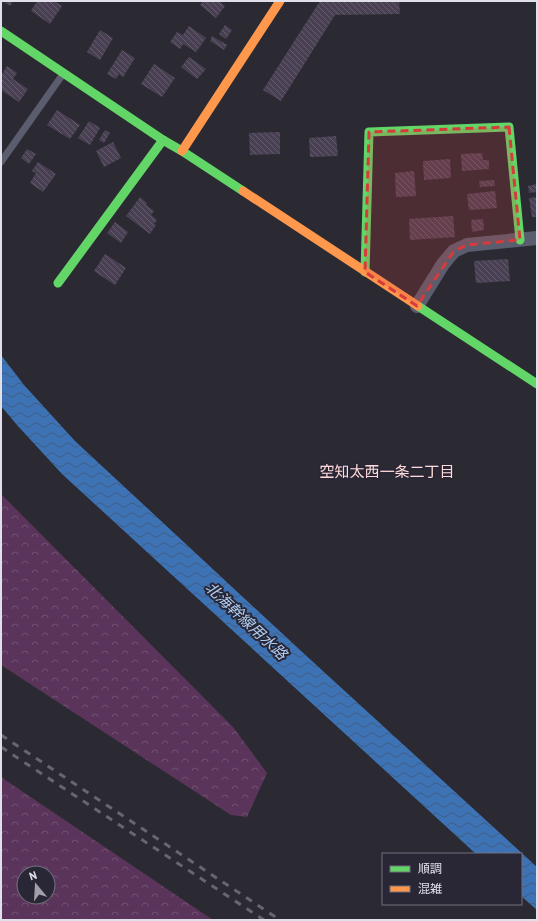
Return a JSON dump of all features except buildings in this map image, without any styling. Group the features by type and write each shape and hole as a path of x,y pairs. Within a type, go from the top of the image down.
{"street":[{"path":"182,151 280,1"},
{"path":"1,31 163,140 537,384"},
{"path":"365,272 369,132 509,127 520,240"},
{"path":"58,283 163,140"},
{"path":"417,306 443,264 454,252 467,245 537,238"}],"lane":[{"path":"1,162 64,74"}],"highlighted area":[{"path":"509,127 520,240 467,245 454,251 417,306 365,272 369,132"}],"green space":[{"path":"1,494 233,727 267,773 247,817 231,815 1,665"},
{"path":"1,777 213,920 1,920"}],"water":[{"name":"北海幹線用水路","path":"1,355 24,385 75,441 522,853 475,853 62,474 1,406"},
{"path":"522,853 537,867 537,910 522,897"}],"railway":[{"path":"1,735 280,920"},
{"path":"1,747 264,920"}],"traffic: fast":[{"path":"1,31 163,140 243,191"},
{"path":"365,272 369,132 509,127 520,240"},
{"path":"58,283 163,140"},
{"path":"418,306 537,384"}],"traffic: slow":[{"path":"182,151 280,1"},
{"path":"243,191 418,306"}],"district":[{"name":"空知太西一条二丁目","path":"387,472"}]}
